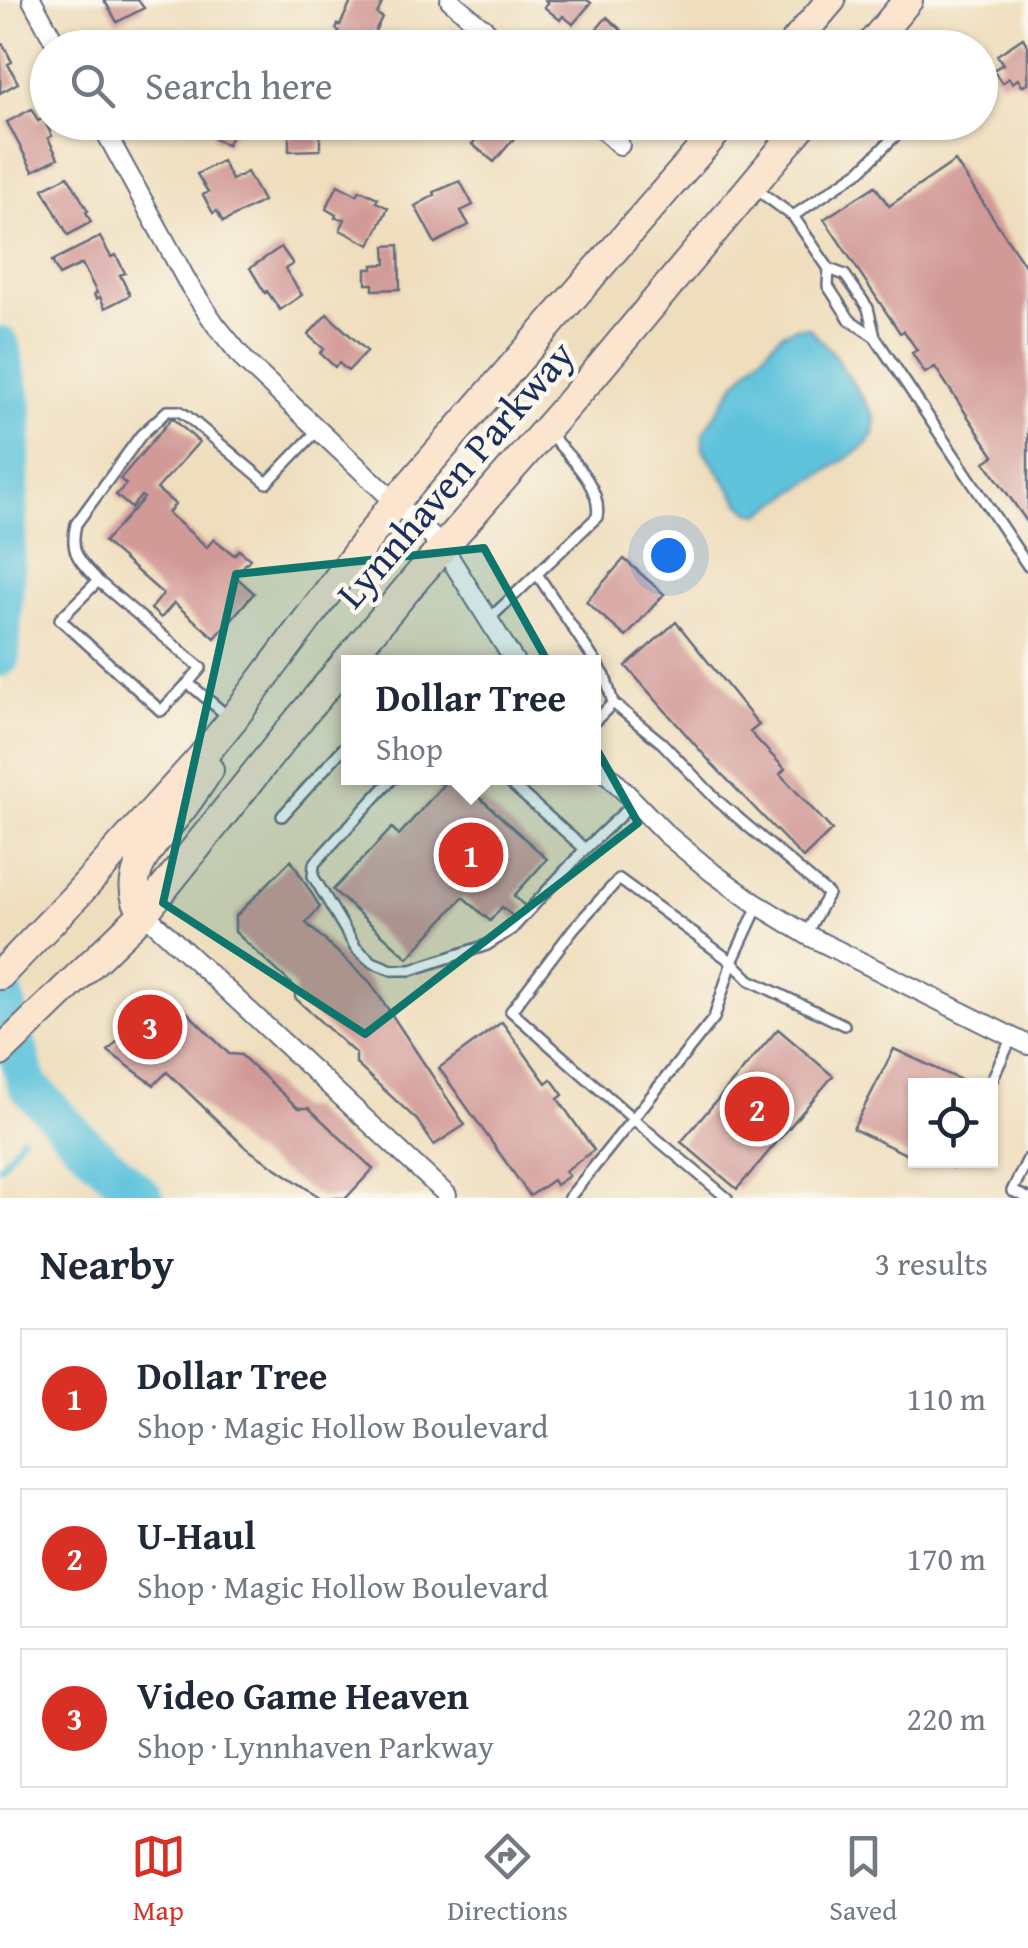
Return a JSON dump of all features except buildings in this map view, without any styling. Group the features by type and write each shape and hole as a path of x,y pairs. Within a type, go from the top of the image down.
{"main road":[{"path":"805,30 831,0"},
{"path":"883,30 908,0"},
{"name":"Lynnhaven Parkway","path":"6,969 201,758 394,502 708,140"},
{"name":"Lynnhaven Parkway","path":"352,655 790,140"},
{"name":"Lynnhaven Parkway","path":"0,1052 144,914 341,669"},
{"path":"144,914 136,890 143,855 212,766 229,736 232,720"}],"street":[{"path":"32,0 48,30"},
{"path":"450,0 484,30"},
{"path":"110,140 188,284 215,324 246,362 442,547 510,655"},
{"path":"615,140 620,144"},
{"path":"601,767 665,833 758,906 1020,1041"},
{"path":"144,914 447,1195"}],"lane":[{"path":"794,216 861,170 891,140"},
{"path":"752,186 794,216 830,270 828,286 850,320 875,337"},
{"path":"830,270 845,274 868,308 875,337 1028,566"},
{"path":"98,580 60,618 161,711 200,668 98,580 77,557 72,540 76,524 142,435 167,412 180,411 187,416 266,483 318,430"},
{"path":"488,620 597,517 600,505 594,489 546,429"},
{"path":"537,574 591,655"},
{"path":"601,670 613,703 662,743 718,801 828,894 806,934"},
{"path":"188,684 232,720"},
{"path":"601,715 613,703"},
{"path":"282,816 341,751"},
{"path":"387,785 314,864 313,876 356,948 372,962 392,970 411,970 487,944 512,929 584,849 635,802"},
{"path":"512,785 584,849"},
{"path":"727,1198 511,1011 574,928 619,879 732,962 750,980 844,1025"},
{"path":"569,1198 714,1018 732,962 758,906"},
{"path":"995,1078 1020,1041"},
{"path":"1028,1159 1012,1191 1028,1198"}],"highlighted area":[{"path":"484,548 638,823 365,1034 163,903 236,574"}],"water":[{"path":"796,327 809,328 832,352 875,417 874,434 864,447 760,514 750,512 703,449 703,433 735,384 781,334"}],"waterway":[{"path":"0,346 13,408 0,657"},
{"path":"0,983 27,1084 79,1140 144,1198"},
{"path":"0,1167 22,1137"}],"place":[{"name":"Dollar Tree","path":"471,855"},
{"name":"Video Game Heaven","path":"150,1027"},
{"name":"U-Haul","path":"757,1109"}]}
